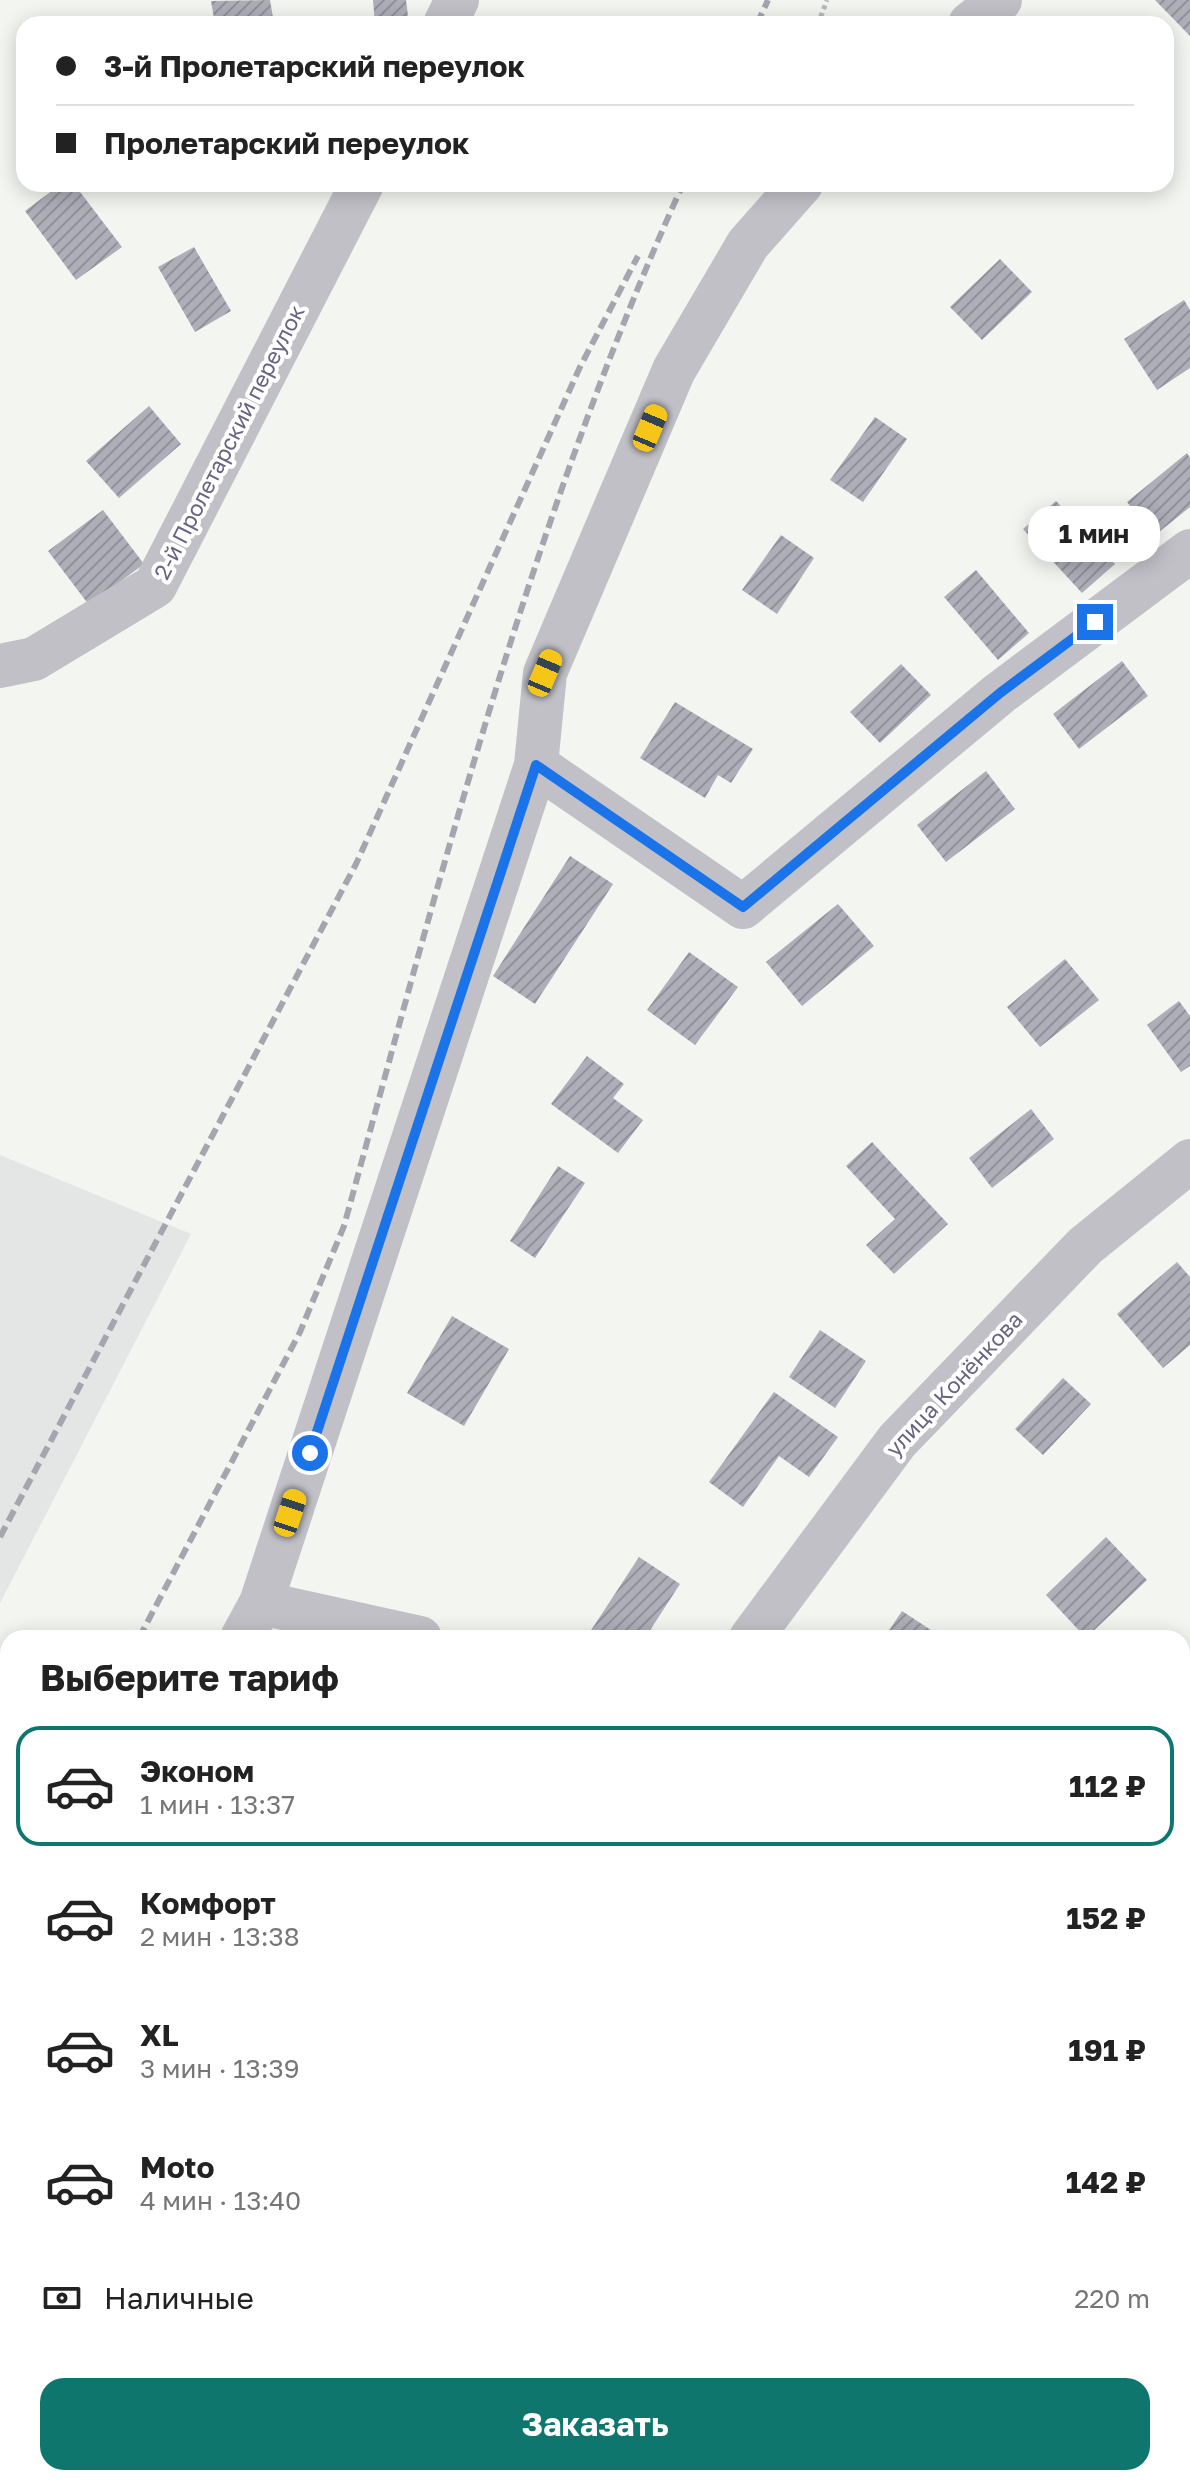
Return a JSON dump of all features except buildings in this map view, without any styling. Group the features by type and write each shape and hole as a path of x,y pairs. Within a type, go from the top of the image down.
{"street":[{"path":"980,16 1000,0"},
{"name":"2-й Пролетарский переулок","path":"0,666 34,659 155,586 358,192"},
{"path":"345,1630 251,1620 536,765 545,673 674,370 748,244 794,192"},
{"path":"536,765 743,907 1000,693 1190,551"},
{"name":"улица Конёнкова","path":"757,1630 897,1441 1085,1246 1190,1161"}],"shaded area":[{"path":"0,1155 191,1234 0,1603"}],"railway":[{"path":"761,16 768,0"},
{"path":"143,1630 300,1332 344,1226 454,829 535,567 629,310 680,192"},
{"path":"0,1537 356,864 580,367 638,256"}],"route":[{"path":"310,1453 536,765 743,907 1000,693 1095,622"}]}
